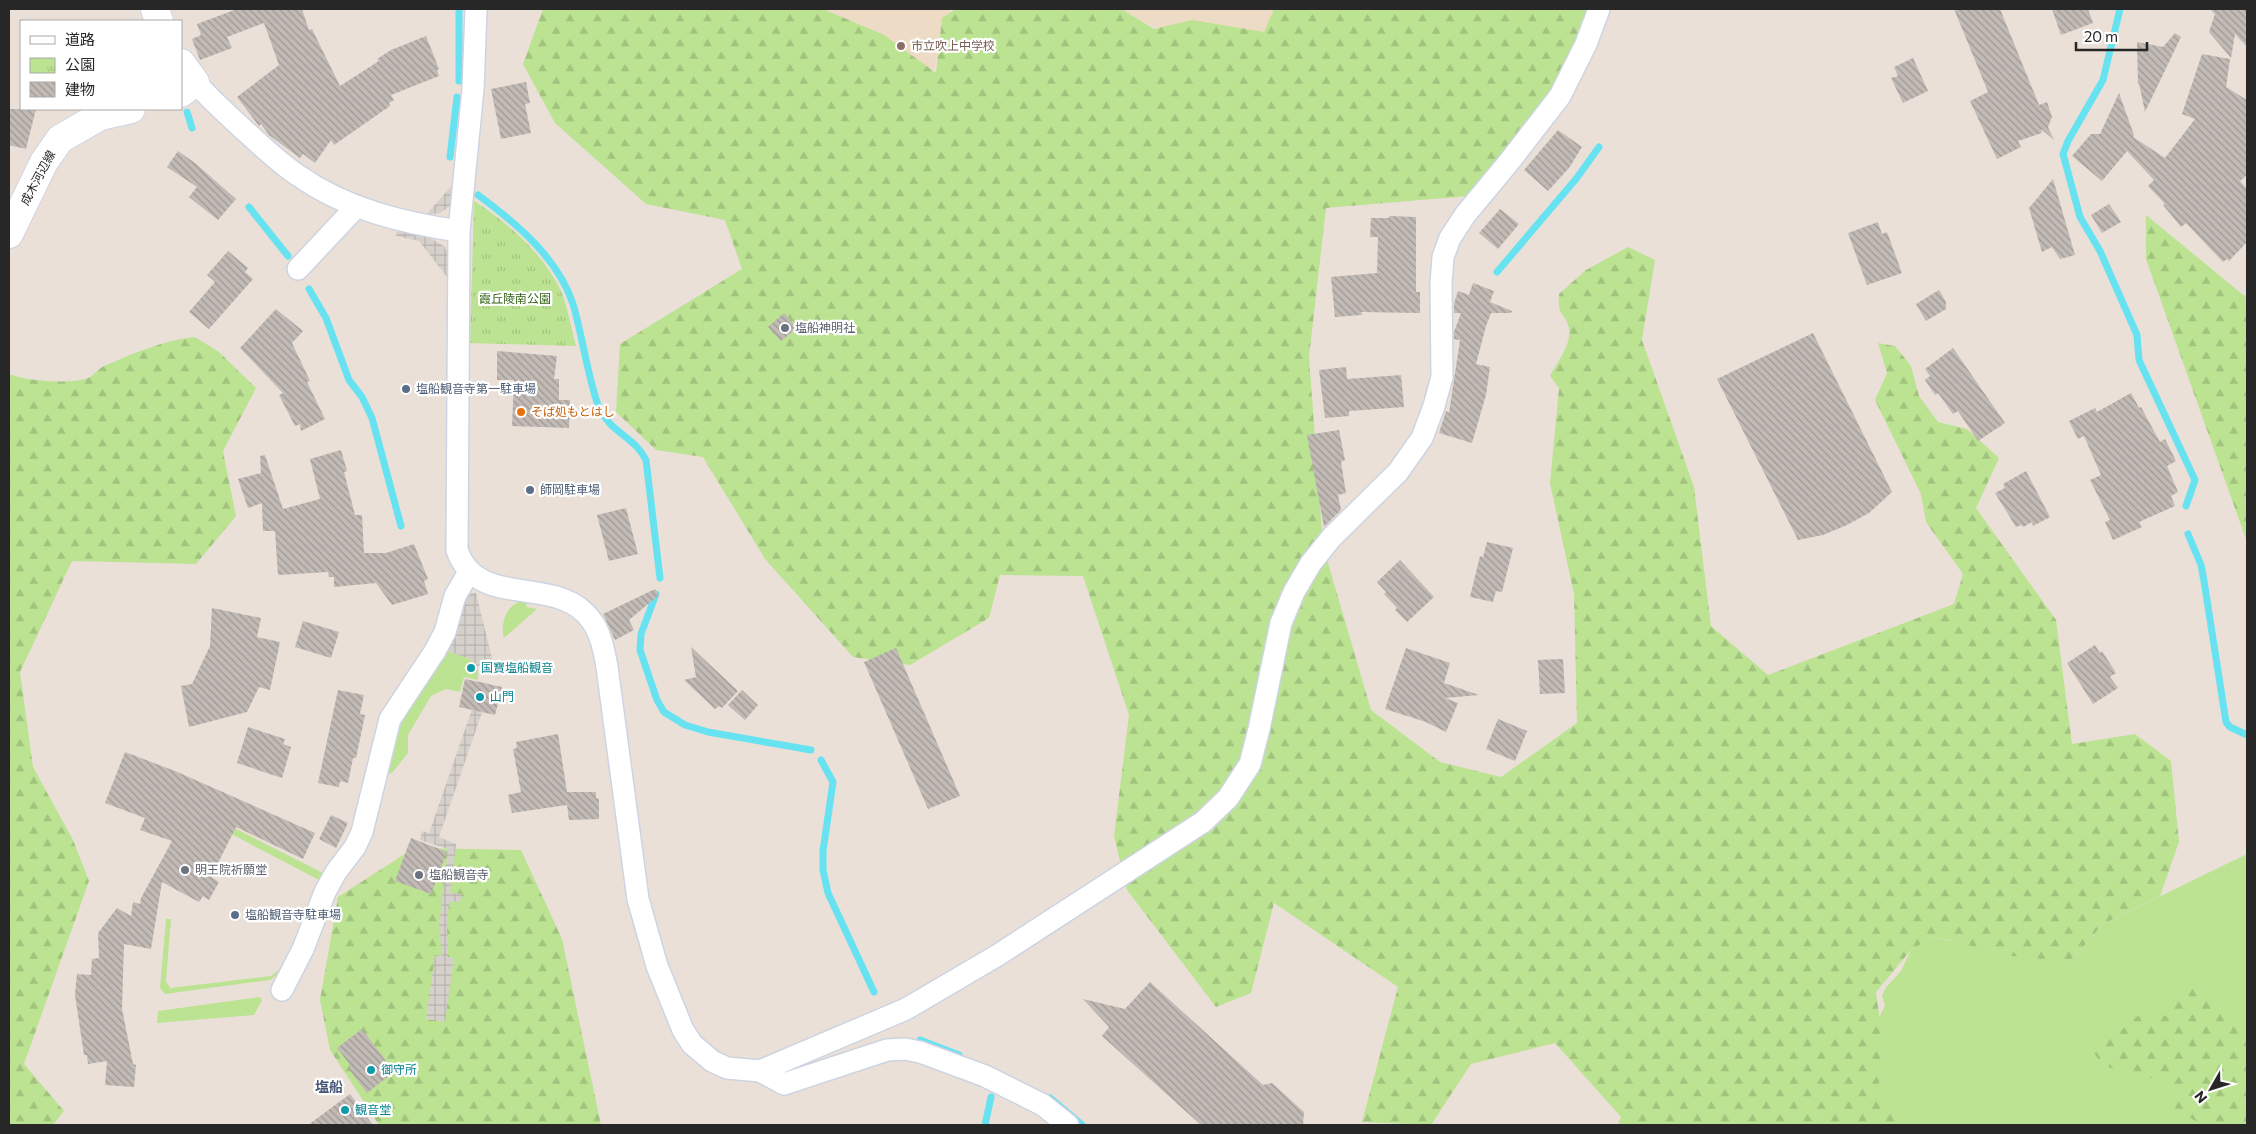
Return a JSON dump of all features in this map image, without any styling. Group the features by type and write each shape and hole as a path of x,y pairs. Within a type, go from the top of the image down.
{"main road":[{"name":"成木河辺線","path":"9,234 44,162 60,139 100,116 127,110"}],"street":[{"path":"476,9 473,89 459,231 457,550 460,562 481,581 495,586 555,596 570,601 592,620 599,634 607,667 638,900 661,978 684,1030 692,1044 712,1061 727,1068 760,1071 784,1084 887,1050 905,1049 920,1052 985,1076 1043,1105 1068,1125"},
{"path":"760,1071 864,1028 926,999 1203,822 1228,798 1250,764 1260,729 1281,623 1294,592 1311,563 1332,537 1398,472 1422,438 1434,406 1442,376 1443,257 1450,238 1465,215 1560,96 1586,44 1599,9"},
{"path":"186,79 286,167 314,186 356,206 401,220 459,231"},
{"path":"298,269 356,206"},
{"path":"282,990 303,949 325,892 336,872 355,847 362,832 390,718 435,651 445,632 456,596 469,572"}],"shaded area":[{"name":"市立吹上中学校","path":"776,9 951,9 945,24 934,69 774,18"},
{"path":"1101,9 1297,9 1277,67"},
{"path":"454,183 450,206 440,213 426,215"},
{"path":"397,230 432,239 444,246 451,259 450,281 419,241 396,236"},
{"path":"471,593 476,593 494,666 477,666 470,659 447,651 458,626 465,599"},
{"path":"478,681 488,684 487,698 439,837 456,844 450,893 462,894 460,902 449,902 447,925 448,957 454,958 445,1022 426,1019 435,955 442,956 439,926 448,849 420,840 422,831 429,833 477,695"}],"green space":[{"path":"543,9 823,9 884,35 936,73 942,18 956,9 1121,9 1154,29 1192,20 1264,32 1274,9 1590,9 1572,56 1540,108 1469,196 1326,208 1309,357 1323,546 1371,710 1440,762 1501,777 1577,723 1574,594 1550,483 1559,388 1550,376 1563,353 1569,334 1569,328 1559,307 1559,294 1586,270 1628,247 1655,260 1642,340 1694,487 1711,626 1768,675 1954,604 1963,574 1926,522 1921,494 1875,400 1887,373 1878,343 1895,346 1911,366 1919,396 1938,422 1967,429 1999,458 1976,508 2056,620 2072,744 2135,734 2171,761 2179,842 2160,896 2103,924 2070,962 2003,955 1951,940 1932,937 1911,950 1876,992 1886,1064 1873,1098 1907,1116 1908,1125 1618,1125 1621,1117 1555,1043 1471,1064 1431,1125 1362,1122 1398,987 1274,903 1251,993 1216,1007 1127,890 1114,836 1129,715 1083,576 1000,575 989,618 910,665 853,657 765,559 703,457 656,450 616,412 620,344 742,269 725,220 646,204 555,123 523,64"},
{"name":"霞丘陵南公園","path":"474,201 512,229 545,264 561,291 576,346 470,343"},
{"path":"2146,215 2247,298 2247,542 2146,259"},
{"path":"195,337 219,352 256,388 223,451 236,516 196,564 72,561 20,672 33,767 73,840 89,881 24,1064 64,1111 53,1125 9,1125 9,374 47,381 77,381 90,377 104,366 137,352 160,344"},
{"path":"527,602 526,607 537,609 504,638 503,627 507,612 514,604"},
{"path":"447,651 470,659 478,666 478,680 464,677 460,692 446,689 431,696 408,735 408,753 392,773 388,774 399,723"},
{"path":"205,813 323,873 319,880 199,817"},
{"path":"414,848 521,850 562,939 601,1125 379,1125 330,1050 320,1000 338,897"},
{"path":"2247,854 2247,1125 1850,1125 1871,1036 1885,1005 1882,996 1886,987 1901,971 1911,950 1931,937 2070,962 2103,924"},
{"path":"166,919 171,919 166,981 170,988 271,976 280,969 286,956 288,958 282,971 270,980 165,994 160,988"},
{"path":"2195,988 2214,999 2229,1021 2247,1032 2247,1125 2203,1125 2176,1110 2162,1080 2125,1073 2102,1065 2093,1051 2100,1033 2121,1031 2132,1020 2142,1014 2168,1016 2175,995"},
{"path":"260,997 262,1000 254,1015 157,1023 158,1011"}],"building":[{"path":"237,9 302,9 309,30 312,29 340,86 379,61 377,59 391,50 426,36 439,69 437,70 439,76 391,95 394,100 389,103 390,106 334,145 331,140 315,163 303,154 300,158 269,135 261,124 259,126 237,97 279,65 264,23 227,37 232,48 200,60 192,39 201,35 197,24"},
{"path":"1954,9 2000,9 2039,105 2047,102 2052,117 2048,127 2054,140 2041,129 2042,133 2018,141 2021,147 1997,159 1970,101 1988,92"},
{"path":"2052,9 2088,9 2093,23 2061,35"},
{"path":"2210,9 2247,9 2247,47 2235,34 2231,58 2209,32 2215,14"},
{"path":"2175,33 2181,37 2145,112 2138,84 2137,42 2163,47"},
{"path":"2202,54 2230,59 2226,87 2247,100 2247,175 2240,181 2247,189 2247,242 2229,261 2227,259 2223,262 2186,223 2181,227 2163,205 2165,204 2148,186 2154,180 2127,151 2102,181 2072,156 2091,134 2100,134 2119,93 2134,135 2133,137 2165,158 2195,119 2182,114"},
{"path":"1913,58 1928,91 1903,103 1891,78 1898,76 1894,67"},
{"path":"526,82 530,103 525,104 531,133 501,139 491,89"},
{"path":"9,109 36,110 26,149 9,145"},
{"path":"1558,130 1582,147 1569,168 1548,191 1524,170"},
{"path":"178,151 195,163 236,199 218,220 189,197 197,187 167,167"},
{"path":"2053,179 2075,255 2060,259 2052,247 2042,252 2029,208"},
{"path":"2109,204 2121,222 2102,233 2091,215"},
{"path":"1500,209 1519,224 1498,249 1479,233"},
{"path":"1389,216 1416,217 1416,292 1420,292 1420,313 1361,312 1362,315 1335,317 1331,277 1377,273 1378,237 1370,237 1371,218 1389,218"},
{"path":"1878,222 1882,234 1887,232 1902,273 1867,285 1848,233"},
{"path":"228,251 248,268 245,272 253,279 209,329 189,312 215,282 207,275"},
{"path":"1473,283 1494,291 1490,302 1512,311 1511,313 1491,313 1486,326 1476,364 1490,367 1486,395 1472,443 1439,433 1446,411 1449,413 1460,340 1454,339 1454,332 1461,313 1454,313 1454,304 1458,291 1469,295"},
{"path":"1939,290 1946,302 1946,309 1926,321 1916,304"},
{"path":"276,309 303,331 292,343 310,381 307,382 325,419 301,431 300,424 295,426 279,395 283,393 240,348"},
{"path":"784,313 797,328 781,341 768,327"},
{"path":"1813,333 1892,492 1869,513 1847,525 1823,535 1798,540 1717,379"},
{"path":"1953,348 2005,423 1978,441 1958,411 1953,414 1938,393 1935,395 1925,380 1930,376 1925,369"},
{"path":"497,351 557,356 554,379 559,379 559,400 570,400 569,428 512,426 514,380 497,380"},
{"path":"1346,367 1347,379 1401,375 1404,407 1349,411 1349,416 1325,418 1319,370"},
{"path":"2131,393 2160,442 2165,439 2176,461 2167,466 2178,492 2171,496 2175,506 2139,522 2142,527 2113,540 2105,522 2110,520 2090,480 2101,475 2084,436 2078,439 2069,421 2095,408 2097,412"},
{"path":"1339,430 1345,460 1341,462 1346,493 1338,495 1341,510 1324,527 1307,435"},
{"path":"341,450 347,471 344,472 355,515 362,515 364,553 386,553 414,544 428,579 424,581 428,594 392,605 376,583 334,587 334,577 329,577 328,572 278,575 275,531 263,531 262,503 248,508 238,479 261,473 260,456 265,455 283,509 320,499 310,459"},
{"path":"2026,471 2050,517 2033,526 2032,522 2023,527 2021,525 2016,527 1995,493 2005,488 2003,484"},
{"path":"626,508 638,554 609,561 597,515"},
{"path":"1487,542 1513,548 1502,592 1496,591 1493,602 1470,597 1480,556 1483,557"},
{"path":"1400,560 1434,597 1407,622 1395,610 1397,608 1384,594 1386,592 1377,582"},
{"path":"655,589 659,595 629,620 634,630 615,640 603,614"},
{"path":"212,608 261,618 257,637 280,642 270,690 259,687 247,712 189,727 181,686 192,684 210,646"},
{"path":"303,621 339,632 331,658 295,647"},
{"path":"2095,645 2100,653 2102,651 2116,673 2110,677 2118,688 2093,704 2067,663"},
{"path":"691,647 738,691 722,708 719,706 715,709 684,680 696,677"},
{"path":"896,648 960,796 928,809 864,662"},
{"path":"1406,648 1450,663 1444,683 1479,695 1445,698 1458,703 1446,732 1426,722 1385,709"},
{"path":"1563,659 1565,693 1540,694 1538,660"},
{"name":"山門","path":"465,679 502,687 495,715 459,707"},
{"path":"338,690 364,695 360,714 365,715 356,758 353,758 348,783 340,781 339,787 318,783"},
{"path":"742,690 758,705 745,720 728,705"},
{"path":"1498,719 1527,731 1515,761 1486,749"},
{"path":"248,727 285,739 283,744 291,747 282,778 237,763"},
{"path":"558,734 567,792 596,792 596,798 599,799 599,819 569,820 567,805 512,813 508,795 521,792 513,749 517,748 516,742"},
{"path":"125,752 175,771 315,833 303,859 236,827 211,877 219,882 209,900 203,896 199,902 162,882 151,949 124,944 122,1009 133,1064 136,1065 134,1087 105,1085 107,1061 88,1064 87,1055 84,1055 75,995 77,974 91,975 92,959 99,958 98,933 117,908 131,916 133,902 140,904 141,898 172,841 140,830 145,818 105,803"},
{"path":"331,815 348,823 336,848 319,839"},
{"path":"411,838 447,852 431,894 395,881"},
{"path":"1150,982 1263,1085 1272,1083 1304,1112 1303,1125 1201,1125 1102,1036 1109,1027 1083,999 1125,1009"},
{"name":"御守所","path":"362,1029 394,1072 367,1093 348,1068 351,1066 337,1048"},
{"name":"観音堂","path":"350,1094 373,1125 308,1125"}],"waterway":[{"path":"459,9 459,81"},
{"path":"2120,9 2103,80 2068,141 2063,154 2080,217 2100,251 2137,335 2139,360 2195,480 2186,506"},
{"path":"450,157 457,97"},
{"path":"187,112 192,128"},
{"path":"1497,272 1576,179 1599,147"},
{"path":"478,195 507,217 534,243 557,272 566,287 573,304 591,383 599,408 610,424 635,445 646,460 660,578"},
{"path":"249,207 288,256"},
{"path":"309,289 326,318 349,380 362,397 372,418 401,526"},
{"path":"2188,534 2201,565 2226,722 2230,727 2247,735"},
{"path":"656,594 641,634 640,650 657,700 664,712 685,725 708,732 811,750"},
{"path":"821,760 833,782 823,851 823,870 828,893 874,992"},
{"path":"920,1040 959,1055"},
{"path":"985,1125 991,1097"},
{"path":"1050,1098 1082,1125"}],"place":[{"name":"市立吹上中学校","path":"901,46"},
{"name":"塩船神明社","path":"785,328"},
{"name":"塩船観音寺第一駐車場","path":"406,389"},
{"name":"そば処もとはし","path":"521,412"},
{"name":"師岡駐車場","path":"530,490"},
{"name":"国寶塩船観音","path":"471,668"},
{"name":"山門","path":"480,697"},
{"name":"明王院祈願堂","path":"185,870"},
{"name":"塩船観音寺","path":"419,875"},
{"name":"塩船観音寺駐車場","path":"235,915"},
{"name":"御守所","path":"371,1070"},
{"name":"観音堂","path":"345,1110"}],"district":[{"name":"塩船","path":"329,1087"}]}
